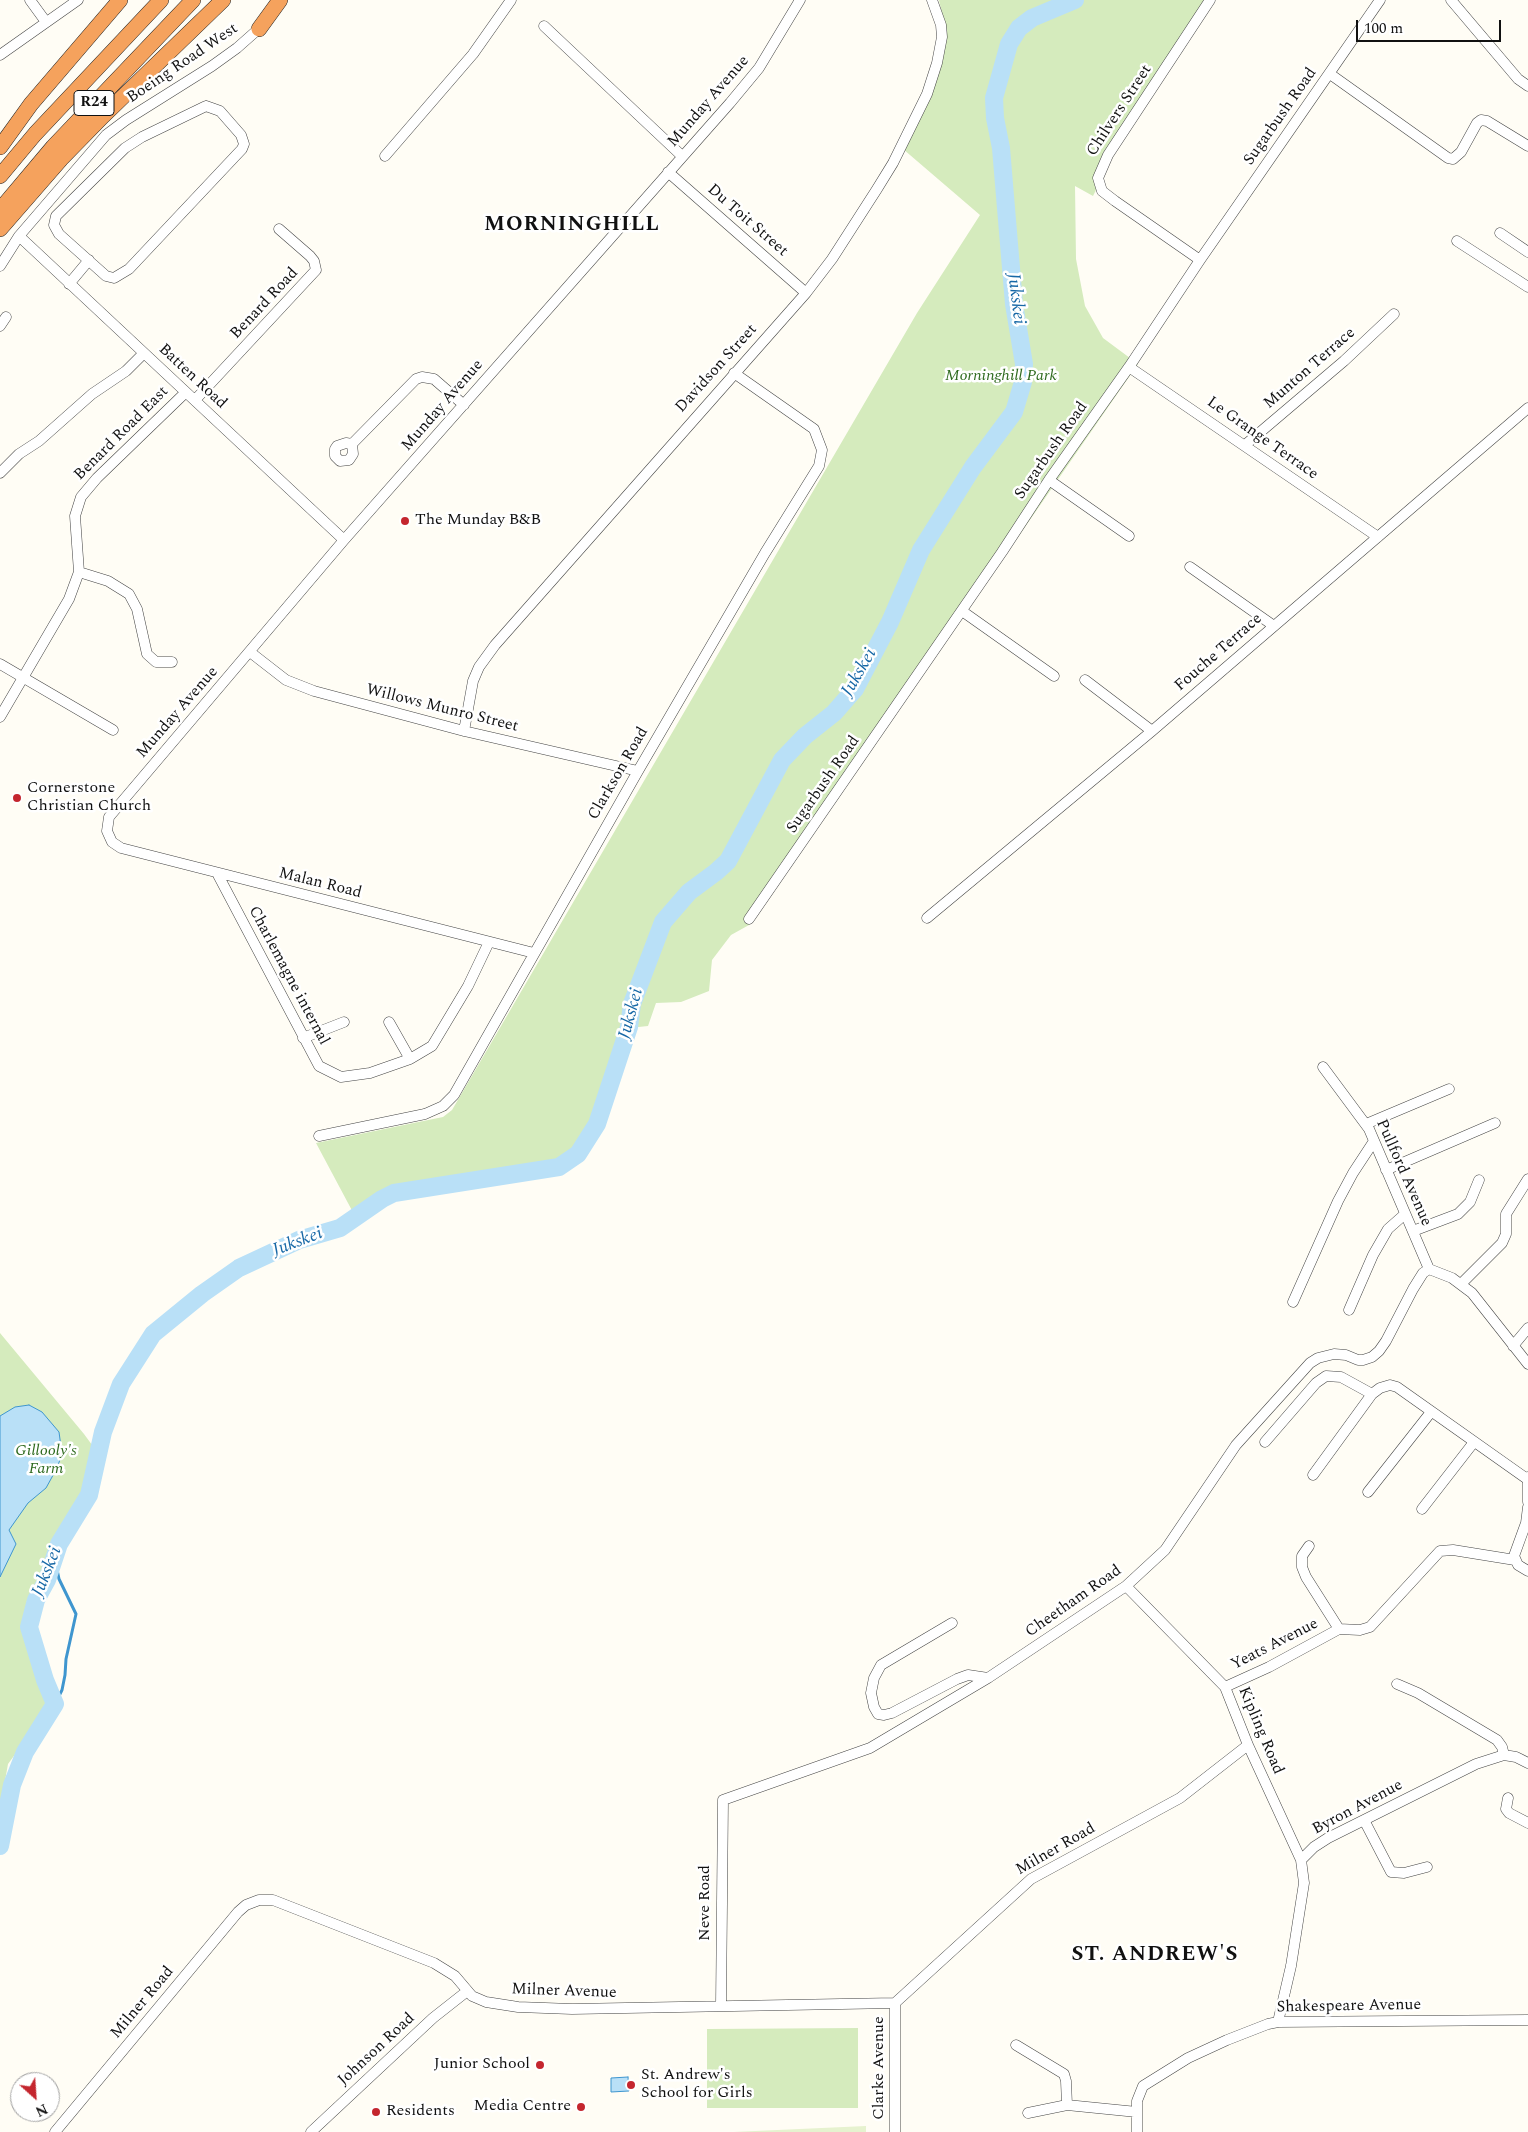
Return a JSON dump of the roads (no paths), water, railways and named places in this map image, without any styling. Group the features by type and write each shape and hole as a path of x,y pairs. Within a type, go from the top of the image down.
{"highway":[{"path":"0,147 31,104 120,0"},
{"name":"R24","path":"0,176 35,134 161,0"},
{"name":"R24","path":"0,210 52,146 193,0"},
{"path":"259,29 280,0"},
{"path":"0,229 73,147 220,3"}],"street":[{"path":"30,0 46,22"},
{"path":"0,55 78,0"},
{"name":"Boeing Road West","path":"0,266 20,236 106,135 126,120 212,66 259,29 286,0"},
{"path":"385,156 473,54 511,0"},
{"name":"Munday Avenue","path":"106,831 109,817 344,540 759,68 800,0"},
{"name":"Davidson Street","path":"464,731 473,681 479,667 495,645 806,292 832,259 878,189 927,94 937,63 942,37 940,17 932,0"},
{"name":"Chilvers Street","path":"1200,260 1104,193 1098,178 1108,155 1210,0"},
{"name":"Sugarbush Road","path":"749,919 1380,0"},
{"path":"1451,0 1518,79 1528,86"},
{"path":"544,26 682,156"},
{"path":"1330,74 1448,158 1454,159 1461,152 1477,123 1481,120 1487,121 1528,146"},
{"path":"206,106 211,106 220,111 244,139 242,148 121,275 114,278 106,276 88,260 59,234 54,225 56,216 114,157 142,137 206,106"},
{"name":"Du Toit Street","path":"668,172 806,292"},
{"name":"Benard Road","path":"195,400 316,270 314,261 279,230"},
{"path":"1500,233 1528,252"},
{"name":"Batten Road","path":"20,236 344,540"},
{"path":"1457,241 1528,287"},
{"path":"69,284 88,260"},
{"name":"Munton Terrace","path":"1245,445 1344,361 1394,314"},
{"path":"0,326 6,316"},
{"path":"0,473 19,454 40,441 92,394 126,371 144,353"},
{"name":"Le Grange Terrace","path":"1129,367 1378,536"},
{"name":"Clarkson Road","path":"319,1136 425,1114 444,1106 460,1085 638,771 760,562 814,476 822,457 820,441 814,429 734,373"},
{"path":"352,444 416,379 422,377 434,380 464,404"},
{"name":"Benard Road East","path":"0,717 64,610 79,572 75,516 82,497 97,478 186,392"},
{"name":"Fouche Terrace","path":"927,918 1152,731 1528,408"},
{"path":"1049,480 1129,536"},
{"path":"1190,567 1274,626"},
{"path":"79,572 108,581 129,594 137,609 147,654 156,662 172,662"},
{"path":"962,611 1054,676"},
{"name":"Willows Munro Street","path":"250,652 286,680 304,688 464,731 638,771"},
{"path":"0,664 113,730"},
{"path":"1085,680 1152,731"},
{"name":"Malan Road","path":"106,831 112,842 122,848 534,953"},
{"name":"Charlemagne internal","path":"217,873 303,1038 320,1066 340,1077 370,1073 410,1060 432,1046 468,986 489,942"},
{"path":"303,1038 344,1022"},
{"path":"389,1022 410,1060"},
{"name":"Pullford Avenue","path":"1323,1067 1366,1124 1429,1269"},
{"path":"1366,1124 1449,1088"},
{"path":"1386,1170 1495,1123"},
{"path":"1293,1302 1338,1201 1353,1173 1374,1141"},
{"path":"1461,1284 1502,1243 1506,1234 1506,1214 1528,1179"},
{"path":"1413,1231 1458,1214 1468,1205 1479,1180"},
{"path":"1349,1310 1388,1229 1405,1214"},
{"path":"1429,1269 1440,1272 1461,1284 1478,1300 1528,1364"},
{"name":"Cheetham Road","path":"723,1800 870,1748 988,1678 1126,1586 1165,1550 1236,1445 1310,1364 1318,1358 1334,1354 1346,1355 1358,1360 1372,1358 1382,1347 1423,1273 1429,1269"},
{"path":"1513,1346 1528,1328"},
{"path":"1265,1442 1316,1383 1326,1376 1341,1377 1372,1394"},
{"path":"1313,1475 1372,1394 1386,1385 1393,1385 1528,1478 1528,1502"},
{"path":"1368,1492 1431,1412"},
{"path":"1422,1509 1474,1442"},
{"path":"1528,1507 1526,1523 1514,1552 1515,1560 1528,1571"},
{"name":"Yeats Avenue","path":"1309,1546 1302,1556 1302,1567 1306,1577 1339,1629"},
{"name":"Yeats Avenue","path":"1225,1687 1277,1663 1339,1629 1360,1630 1370,1627 1440,1551 1453,1550 1515,1560"},
{"name":"Kipling Road","path":"1126,1586 1225,1687 1248,1745 1301,1860"},
{"path":"952,1623 881,1666 874,1678 871,1693 874,1707 878,1714 892,1714 968,1675 988,1678"},
{"path":"1398,1684 1418,1693 1497,1740 1502,1746 1504,1755 1516,1757 1528,1763"},
{"name":"Milner Road","path":"895,2003 1031,1879 1180,1798 1248,1745"},
{"name":"Byron Avenue","path":"1301,1860 1314,1847 1328,1838 1476,1764 1504,1755"},
{"path":"1508,1798 1506,1809 1509,1814 1528,1824"},
{"name":"Neve Road","path":"721,2006 723,1800"},
{"path":"1364,1820 1391,1872 1404,1873 1427,1867"},
{"path":"1278,2022 1291,1966 1304,1883 1301,1860"},
{"name":"Milner Road","path":"55,2132 238,1912 246,1905 259,1900"},
{"name":"Milner Avenue","path":"259,1900 273,1900 434,1963 455,1976 466,1992 486,2002 536,2009 895,2003"},
{"name":"Johnson Road","path":"310,2132 433,2018 466,1992"},
{"name":"Clarke Avenue","path":"895,2003 895,2132"},
{"name":"Shakespeare Avenue","path":"1138,2132 1137,2101 1142,2086 1188,2058 1250,2030 1278,2022 1528,2020"},
{"path":"1016,2045 1064,2074 1067,2105"},
{"path":"1028,2114 1067,2105 1137,2112"}],"water":[{"path":"29,1405 42,1412 59,1432 62,1454 46,1488 28,1503 9,1530 16,1544 0,1577 0,1416 15,1407"},
{"path":"628,2077 629,2091 611,2092 611,2078"}],"waterway":[{"name":"Jukskei","path":"0,1846 12,1785 25,1752 55,1704 45,1680 29,1627 36,1600 47,1580 59,1544 89,1495 103,1432 121,1384 153,1334 202,1294 239,1268 299,1240 340,1228 394,1193 559,1167 578,1154 597,1124 629,1027 632,1004 663,922 689,892 728,861 782,760 805,736 834,713 855,689 890,622 921,550 973,467 1014,412 1023,382 1024,364 1014,304 1001,148 995,118 994,98 1009,44 1019,28 1032,18 1075,0"},
{"path":"55,1704 62,1690 66,1659 76,1614 59,1579 55,1560 59,1544"}],"place":[{"name":"The Munday B&B","path":"405,521"},
{"name":"Cornerstone Christian Church","path":"17,798"},
{"name":"Junior School","path":"540,2065"},
{"name":"St. Andrew's School for Girls","path":"631,2085"},
{"name":"Media Centre","path":"581,2107"},
{"name":"Residents","path":"376,2112"}],"district":[{"name":"MORNINGHILL","path":"572,226"},
{"name":"ST. ANDREW'S","path":"1155,1956"}],"park label":[{"name":"Morninghill Park","path":"1001,377"},
{"name":"Gillooly's Farm","path":"46,1461"}]}
